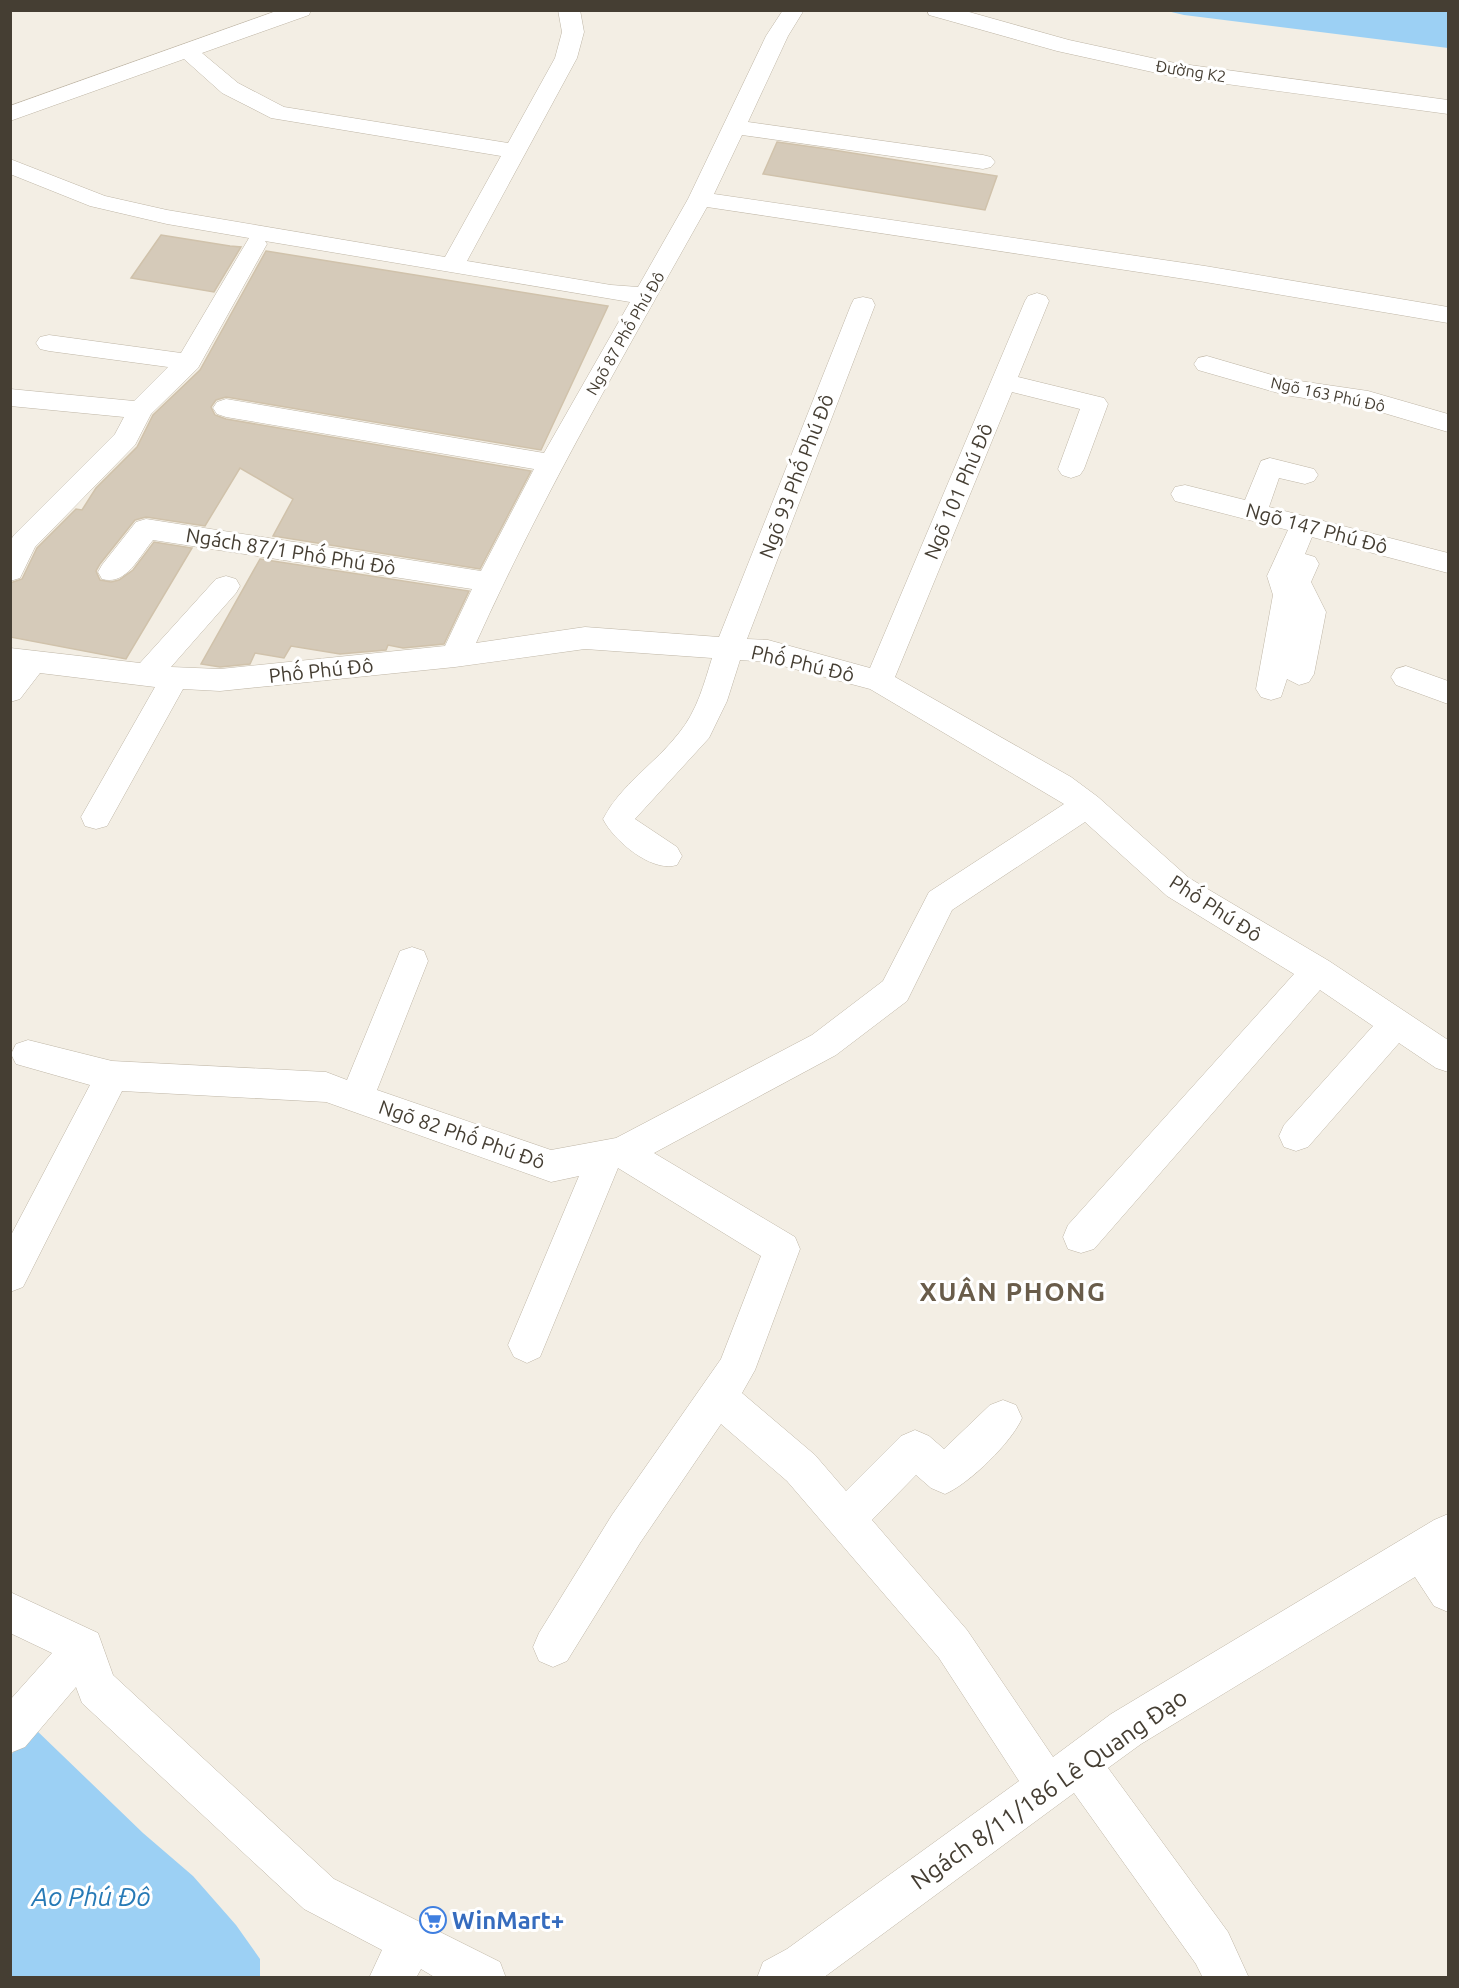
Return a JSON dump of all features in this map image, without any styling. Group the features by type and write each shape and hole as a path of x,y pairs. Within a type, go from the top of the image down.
{"street":[{"path":"10,114 301,10"},
{"path":"452,266 566,58 573,32 568,10"},
{"name":"Đường K2","path":"938,10 1065,46 1175,70 1449,107"},
{"name":"Ngõ 87 Phố Phú Đô","path":"455,656 489,582 550,463 700,199 777,36 792,11"},
{"path":"188,51 224,86 248,102 279,113 515,151"},
{"path":"734,127 983,162"},
{"path":"10,166 98,201 167,217 611,292 647,295"},
{"path":"700,199 1205,274 1449,315"},
{"path":"10,571 24,542 126,439 140,410 189,362 255,244"},
{"name":"Ngõ 101 Phú Đô","path":"879,681 1037,301"},
{"name":"Ngõ 93 Phố Phú Đô","path":"666,856 625,829 618,819 644,784 698,730 713,699 729,648 863,304"},
{"path":"49,343 189,362"},
{"name":"Ngõ 163 Phú Đô","path":"1207,364 1285,387 1368,400 1449,423"},
{"path":"1004,382 1095,404 1071,469"},
{"path":"10,397 140,410"},
{"path":"226,408 550,463"},
{"path":"1254,512 1270,467 1305,475"},
{"name":"Ngõ 147 Phú Đô","path":"1185,494 1449,563"},
{"path":"1299,674 1312,612 1297,582 1311,527"},
{"path":"1271,689 1287,595 1281,576 1311,527"},
{"name":"Ngách 87/1 Phố Phú Đô","path":"112,572 146,529 489,582"},
{"path":"96,817 161,677 225,586"},
{"name":"Phố Phú Đô","path":"22,660 161,677 220,680 455,656 585,638 768,651 879,681 1060,785 1087,805 1178,887 1317,971 1449,1058"},
{"path":"10,691 22,660"},
{"path":"1407,677 1449,693"},
{"name":"Ngõ 82 Phố Phú Đô","path":"28,1054 112,1076 326,1087 551,1166 613,1154 833,1038 895,991 940,901 1087,805"},
{"path":"357,1098 412,961"},
{"path":"1081,1237 1317,971"},
{"path":"1296,1136 1395,1024"},
{"path":"10,1275 112,1076"},
{"path":"528,1345 613,1154 782,1250 736,1370 626,1528 553,1647"},
{"path":"718,1397 801,1468 846,1519 1212,1948 1227,1977"},
{"path":"846,1519 915,1449 945,1476 1003,1418"},
{"path":"1435,1543 1449,1592"},
{"name":"Ngách 8/11/186 Lê Quang Đạo","path":"797,1973 1126,1729 1435,1543"},
{"path":"10,1612 84,1647 97,1688 319,1894 401,1959 484,1977"},
{"path":"10,1732 84,1647"}],"water":[{"path":"1167,11 1448,11 1448,48 1184,15"},
{"name":"Ao Phú Đô","path":"33,1727 143,1833 193,1876 236,1925 260,1959 260,1977 11,1978 11,1755"}],"building":[{"path":"777,142 997,176 985,210 763,174"},
{"path":"161,235 241,247 214,292 131,278"},
{"path":"266,251 608,306 541,450 226,397 216,400 211,407 215,415 226,419 531,471 480,569 273,536 293,499 240,468 205,526 146,517 135,520 100,564 96,571 100,580 111,582 119,580 133,570 154,542 192,548 126,659 10,637 10,583 22,579 37,548 76,509 82,510 96,488 137,447 153,415 200,370"},
{"path":"260,559 469,591 444,644 403,648 388,645 386,650 340,654 291,646 284,658 255,653 250,664 220,667 201,664"}],"place":[{"name":"WinMart+","path":"433,1920"}],"district":[{"name":"XUÂN PHONG","path":"1013,1291"}]}
